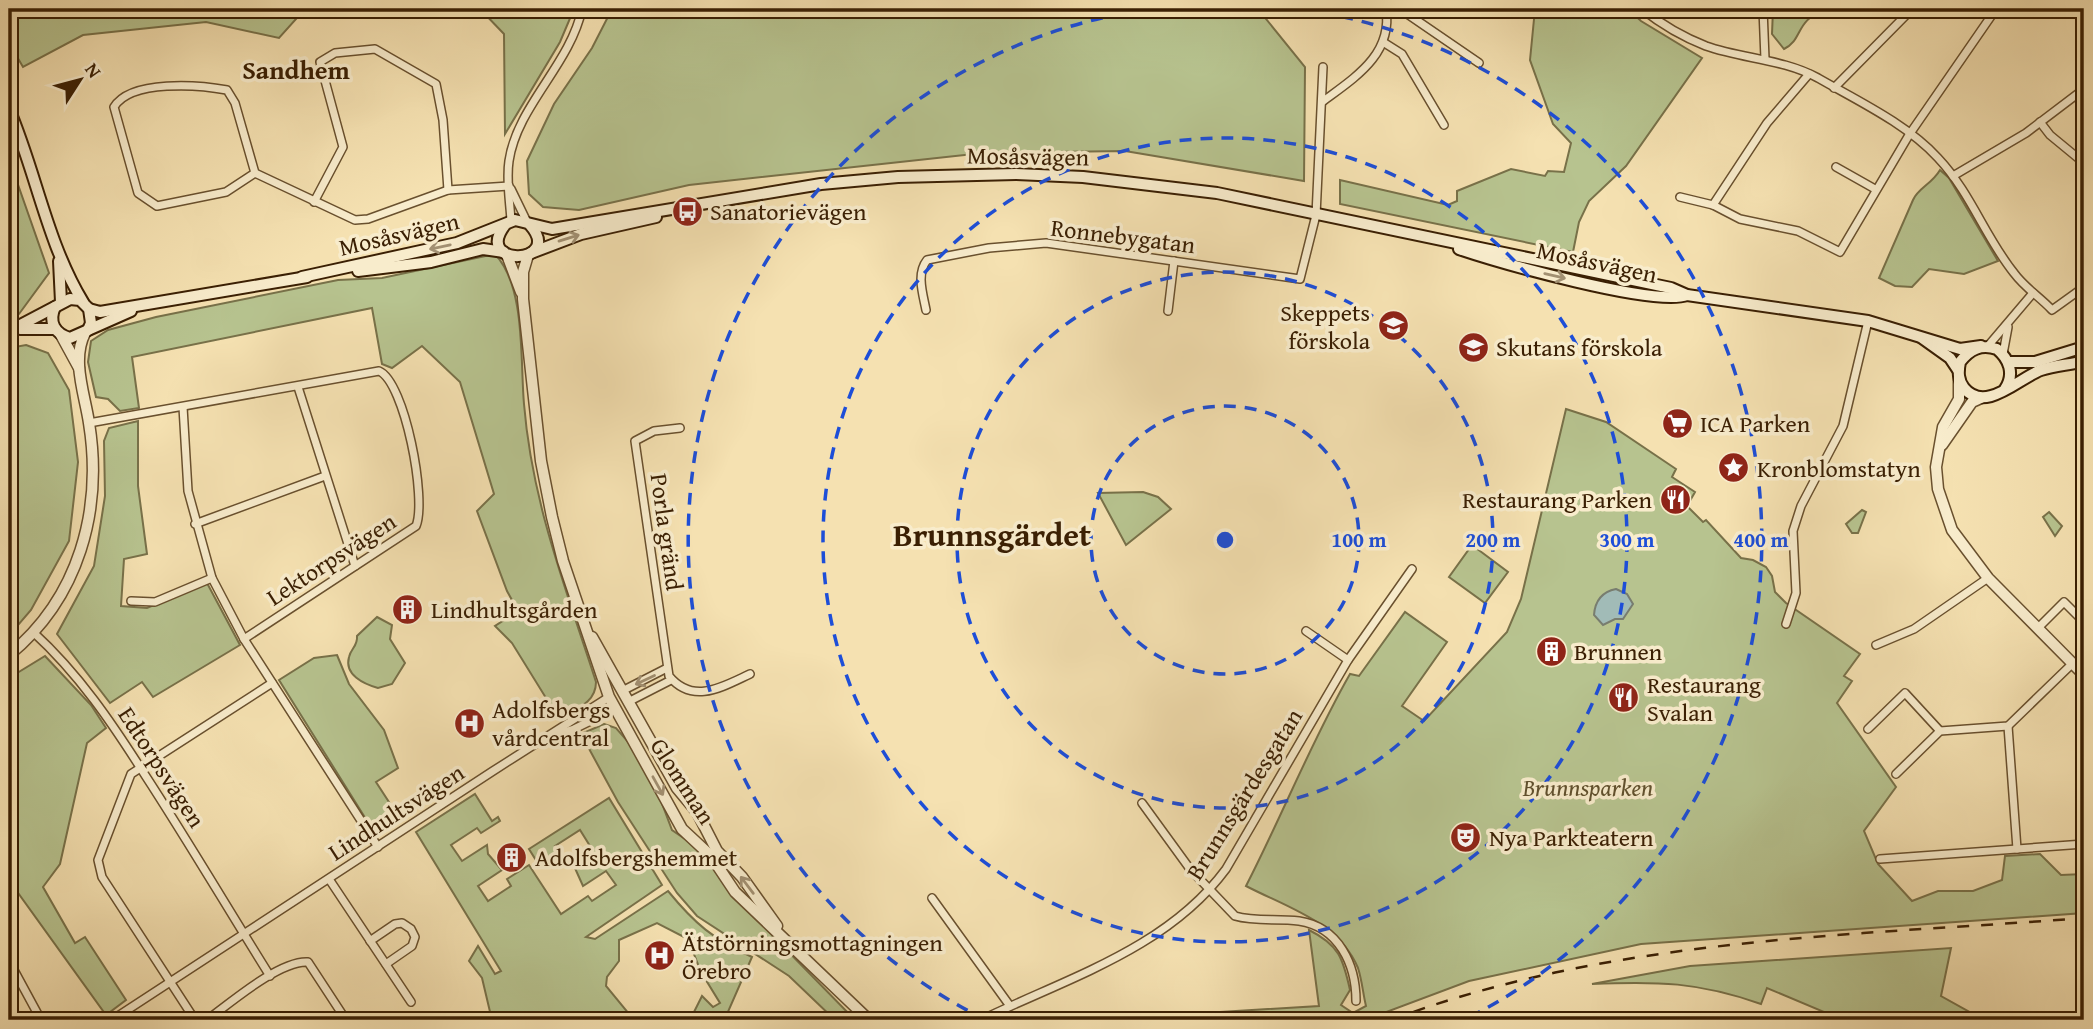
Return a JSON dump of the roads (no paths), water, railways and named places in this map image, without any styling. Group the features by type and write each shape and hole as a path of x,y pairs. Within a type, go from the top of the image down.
{"main road":[{"path":"9,109 36,178 59,255 86,306 91,323 86,332 76,338 58,332 11,329"},
{"name":"Mosåsvägen","path":"528,224 552,229 608,223 821,184 898,177 1016,174 1153,183 1217,193 1671,288 1687,295 1868,321 1960,349 1985,346"},
{"name":"Mosåsvägen","path":"86,306 100,312 302,277 457,243 508,223"},
{"path":"508,223 528,224 537,241 530,254 516,258 505,253 499,239 508,223"},
{"name":"Mosåsvägen","path":"530,254 608,223"},
{"name":"Mosåsvägen","path":"302,277 411,265 483,249 505,253"},
{"path":"58,332 52,319 58,304 59,255"},
{"path":"11,329 70,299 86,306"},
{"name":"Mosåsvägen","path":"86,332 151,304"},
{"name":"Mosåsvägen","path":"1920,337 1950,358 1958,374"},
{"path":"2084,347 2035,362 2006,358 1985,346 1965,356 1958,374 1969,394 1981,398 1993,396 2042,370 2084,361"},
{"path":"2006,358 2010,378 2006,388"}],"street":[{"path":"508,223 509,162 513,145 523,120 560,63 578,26 582,9"},
{"path":"1642,9 1672,29 1706,46 1765,59 1809,74 1909,135 1936,155 1980,215 2002,257 2033,293 2052,310 2084,287"},
{"path":"1763,9 1765,59"},
{"path":"1834,88 1912,9"},
{"path":"1680,197 1713,205 1740,219 1798,231 1840,252 1909,135 1996,9"},
{"path":"1322,102 1371,63 1383,42 1386,10 1406,13 1479,63"},
{"path":"1383,42 1402,54 1444,125"},
{"path":"314,202 343,147 320,62 335,53 375,49 433,80 439,90 448,190"},
{"path":"1316,215 1324,67"},
{"path":"1713,205 1761,132 1809,74"},
{"path":"255,173 226,192 157,206 138,193 114,107 124,98 170,84 227,90 235,103 255,173 355,220 368,219 448,190 509,186"},
{"path":"1953,176 2040,122 2084,89"},
{"path":"2040,122 2050,135 2084,163"},
{"path":"1836,167 1875,189"},
{"path":"509,186 528,224"},
{"name":"Ronnebygatan","path":"926,310 922,267 937,257 989,248 1046,243 1300,279 1316,215"},
{"name":"Glomman","path":"505,253 523,299"},
{"name":"Glomman","path":"530,254 523,272 523,299 541,461 563,561 609,697 682,829 711,856 735,892 869,1020"},
{"path":"1168,311 1174,261"},
{"path":"1985,346 2008,326 2033,293"},
{"path":"1786,624 1796,593 1793,531 1801,506 1843,426 1868,321"},
{"path":"2006,358 2008,326"},
{"path":"58,332 80,371"},
{"path":"9,655 33,632 69,579 89,522 95,471 79,348 86,332"},
{"name":"Lektorpsvägen","path":"89,423 379,371 390,380 412,444 418,521 405,535 244,639"},
{"path":"1958,374 1959,399 1944,427 1936,467 1938,489 1949,520 1963,546 1988,578 2084,675"},
{"path":"298,387 355,566"},
{"path":"1940,448 1972,402 1981,398"},
{"path":"183,407 188,491 212,578 244,639 379,847"},
{"name":"Porla gränd","path":"669,675 635,441 654,431 680,428"},
{"path":"195,524 325,476"},
{"name":"Brunnsgärdesgatan","path":"981,1020 1138,947 1181,918 1210,891 1226,869 1348,660 1412,569"},
{"path":"131,601 155,602 212,578"},
{"path":"1876,645 1914,629 1988,578"},
{"path":"2038,628 2064,602 2084,622"},
{"name":"Glomman","path":"582,618 677,788 698,811 718,852 742,877 787,941"},
{"path":"1306,631 1348,660"},
{"name":"Edtorpsvägen","path":"33,632 88,690 246,933 270,976"},
{"path":"1896,774 1940,731 2008,726 2073,663"},
{"path":"669,675 690,692 705,693 750,674"},
{"path":"609,697 669,675"},
{"path":"615,709 669,675"},
{"path":"195,1020 99,870 98,860 126,780 140,768 272,683"},
{"path":"1868,729 1905,693 1940,731"},
{"name":"Lindhultsvägen","path":"112,1020 556,734 581,712 609,697"},
{"name":"Lindhultsvägen","path":"556,734 574,729 615,709"},
{"path":"2008,726 2017,849"},
{"path":"1142,803 1190,869 1235,916 1245,919 1300,921 1327,932 1349,959 1356,1001"},
{"path":"1880,859 2084,844"},
{"name":"Lindhultsvägen","path":"329,878 411,1002"},
{"path":"932,898 1010,1006"},
{"path":"370,941 395,924 402,923 411,929 415,937 412,946 386,964"},
{"path":"9,961 41,1020"},
{"path":"206,1020 270,976 299,961 309,962 346,1020"}],"water":[{"path":"1616,589 1627,594 1633,604 1623,619 1615,619 1603,625 1594,615 1596,605 1603,595"}],"railway":[{"path":"1391,1020 1475,993 1560,972 1646,956 1821,936 2084,918"}],"place":[{"name":"Sanatorievägen","path":"687,211"},
{"name":"Skeppets förskola","path":"1393,326"},
{"name":"Skutans förskola","path":"1473,347"},
{"name":"ICA Parken","path":"1677,423"},
{"name":"Kronblomstatyn","path":"1734,468"},
{"name":"Restaurang Parken","path":"1675,499"},
{"name":"Lindhultsgården","path":"408,609"},
{"name":"Brunnen","path":"1551,651"},
{"name":"Restaurang Svalan","path":"1624,698"},
{"name":"Adolfsbergs vårdcentral","path":"469,723"},
{"name":"Nya Parkteatern","path":"1466,837"},
{"name":"Adolfsbergshemmet","path":"512,857"},
{"name":"Ätstörningsmottagningen Örebro","path":"659,956"}],"district":[{"name":"Sandhem","path":"296,69"},
{"name":"Brunnsgärdet","path":"992,534"}],"park label":[{"name":"Brunnsparken","path":"1588,787"}]}
